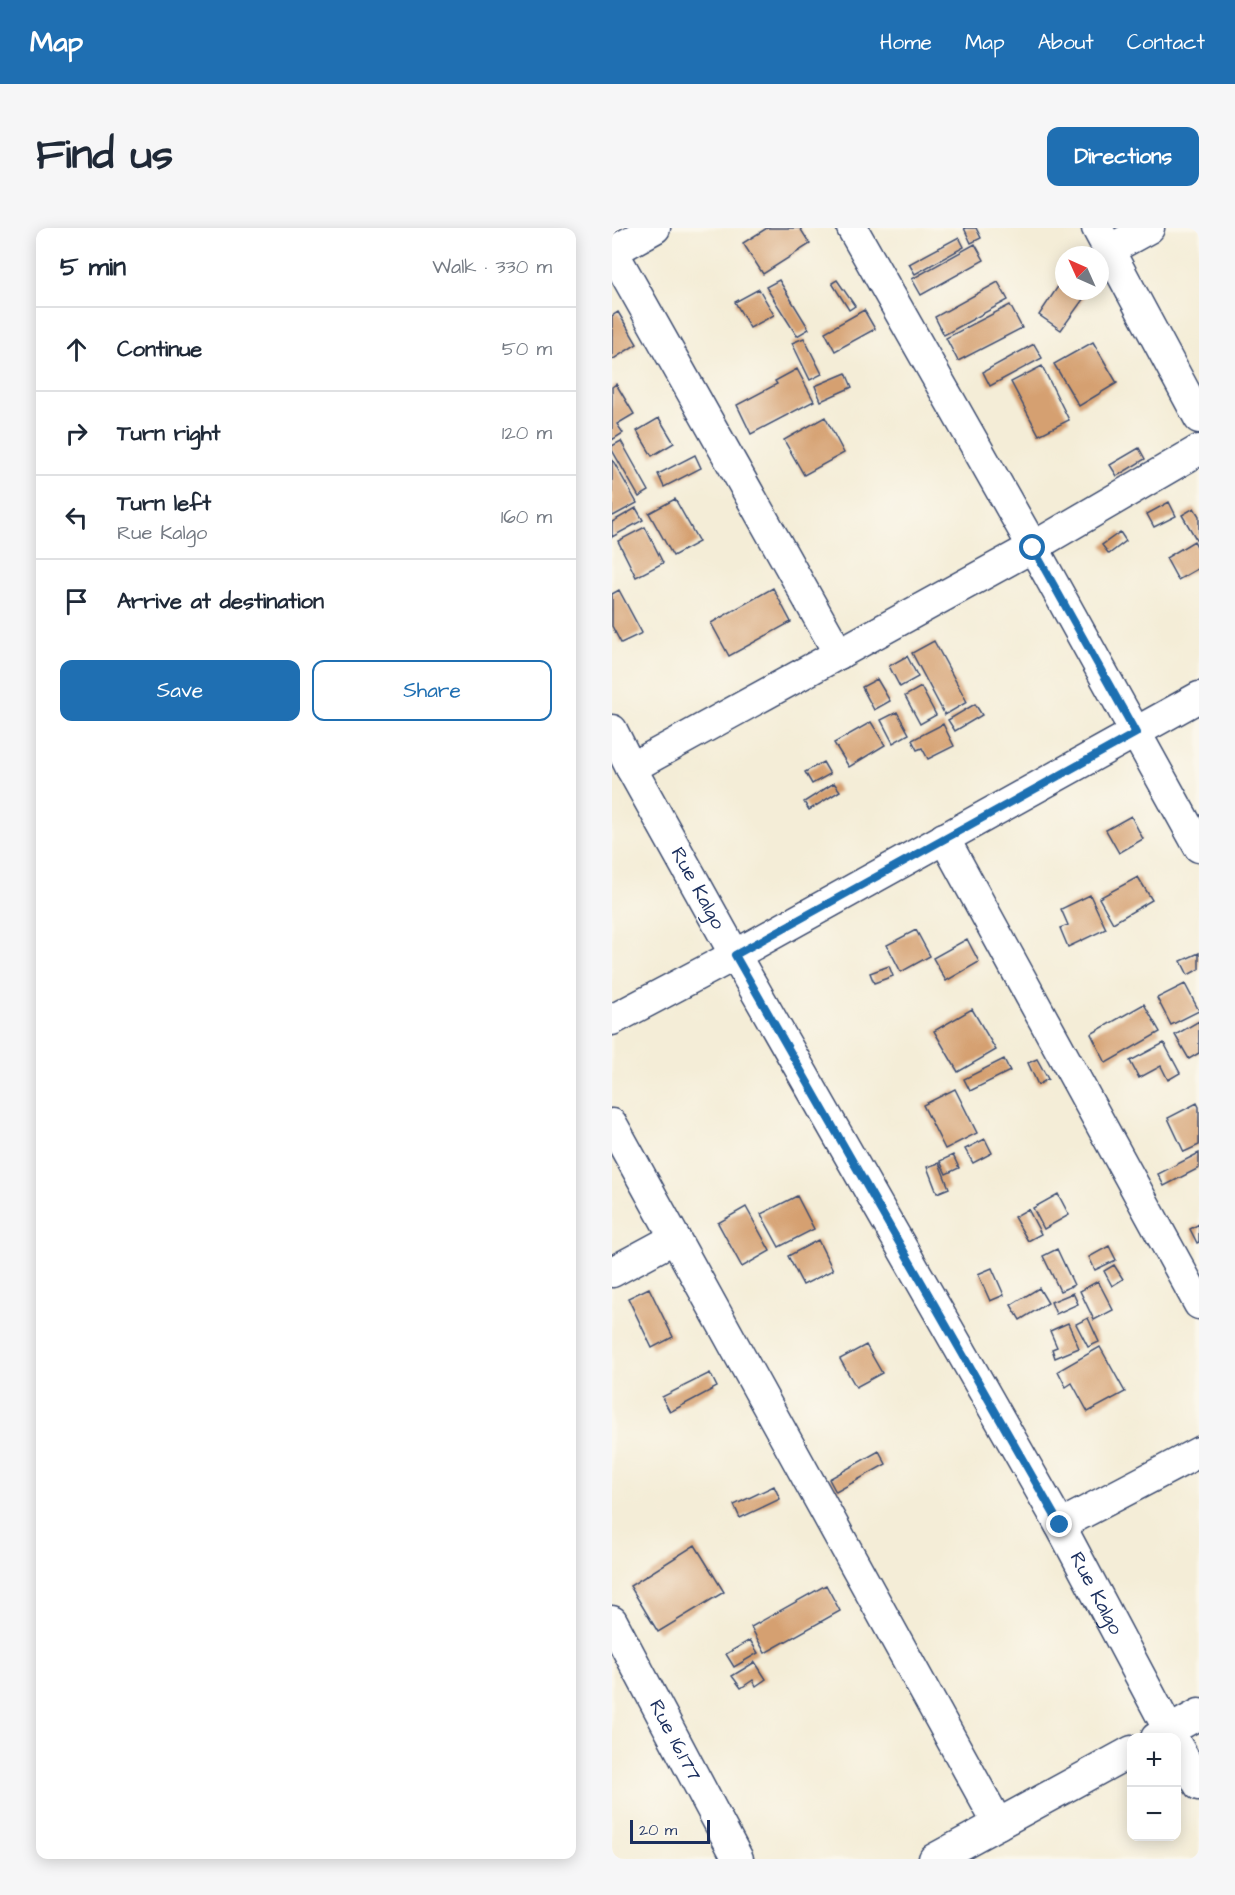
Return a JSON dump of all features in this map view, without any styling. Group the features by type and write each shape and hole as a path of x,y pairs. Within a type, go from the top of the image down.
{"street":[{"path":"655,228 613,252 839,654"},
{"path":"852,228 1199,847"},
{"path":"1149,228 1103,239 1199,418"},
{"path":"631,768 1033,548 1199,450"},
{"path":"612,1020 735,955 1199,697"},
{"name":"Rue Kalgo","path":"612,730 735,955 1060,1525 1167,1733"},
{"path":"944,838 1199,1304"},
{"path":"612,1124 998,1824"},
{"path":"612,1272 675,1238"},
{"path":"1060,1525 1199,1452"},
{"name":"Rue 16.177","path":"612,1622 738,1859"},
{"path":"1174,1733 1199,1714"},
{"path":"945,1856 1127,1753"},
{"name":"Rue Kalgo","path":"1181,1756 1199,1785"}],"building":[{"path":"767,228 800,228 810,244 763,274 743,243"},
{"path":"964,228 976,228 981,238 971,243"},
{"path":"959,237 964,247 915,274 909,264"},
{"path":"975,244 984,260 921,295 912,279"},
{"path":"779,280 809,329 797,336 766,287"},
{"path":"837,280 855,306 849,310 832,283"},
{"path":"998,282 1008,300 944,335 935,317"},
{"path":"759,289 774,315 750,328 735,302"},
{"path":"1055,291 1055,300 1083,300 1061,330 1039,315"},
{"path":"1010,305 1022,328 958,361 946,338"},
{"path":"864,310 875,329 835,351 825,332"},
{"path":"618,312 637,344 612,360 612,316"},
{"path":"804,338 822,374 810,380 792,343"},
{"path":"1093,342 1117,383 1079,406 1054,364"},
{"path":"1034,344 1042,358 990,386 983,372"},
{"path":"1042,366 1069,420 1039,435 1011,382"},
{"path":"797,369 814,401 751,434 737,405 777,384 775,381"},
{"path":"846,373 852,387 821,401 815,386"},
{"path":"616,384 634,414 617,424 623,433 612,440 612,387"},
{"path":"825,417 844,453 804,475 784,440"},
{"path":"659,418 674,443 652,456 637,431"},
{"path":"621,441 649,491 639,497 612,450 612,446"},
{"path":"1139,448 1145,459 1117,476 1110,465"},
{"path":"695,455 701,468 664,487 658,474"},
{"path":"612,459 637,503 613,516 612,515"},
{"path":"675,499 699,542 673,556 649,513"},
{"path":"1169,502 1176,516 1154,527 1147,514"},
{"path":"636,508 643,520 612,537 612,522"},
{"path":"1194,508 1199,516 1199,544 1182,515"},
{"path":"645,527 663,563 636,577 618,541"},
{"path":"1120,532 1126,541 1109,554 1102,545"},
{"path":"1194,541 1199,550 1199,568 1178,580 1166,558"},
{"path":"773,588 791,622 729,656 711,623"},
{"path":"619,590 642,633 621,643 612,626 612,594"},
{"path":"934,641 967,702 945,715 912,653"},
{"path":"907,656 918,677 900,687 889,666"},
{"path":"877,679 890,701 874,710 862,687"},
{"path":"921,687 936,715 920,724 905,696"},
{"path":"975,704 982,715 955,731 948,720"},
{"path":"897,712 909,734 893,743 881,720"},
{"path":"871,722 885,745 849,767 834,743"},
{"path":"943,724 954,746 928,759 922,748 917,750 912,740"},
{"path":"823,762 830,774 812,784 805,772"},
{"path":"834,783 840,791 809,810 804,802"},
{"path":"1131,816 1143,839 1119,853 1106,830"},
{"path":"1138,877 1152,900 1113,923 1099,898"},
{"path":"1090,895 1106,929 1068,947 1060,928 1068,925 1061,909"},
{"path":"916,930 930,956 901,972 887,945"},
{"path":"967,939 979,962 946,981 933,958"},
{"path":"1199,953 1199,969 1188,975 1181,961"},
{"path":"889,966 893,976 874,983 870,973"},
{"path":"1185,984 1199,1011 1171,1025 1157,998"},
{"path":"1144,1004 1160,1032 1106,1063 1091,1034"},
{"path":"972,1009 996,1050 958,1072 934,1031"},
{"path":"1199,1021 1199,1053 1189,1059 1175,1035"},
{"path":"1164,1043 1180,1073 1168,1080 1161,1066 1139,1078 1130,1061"},
{"path":"1004,1059 1010,1071 970,1091 964,1079"},
{"path":"1037,1059 1048,1079 1038,1085 1028,1063"},
{"path":"955,1089 977,1133 945,1149 923,1105"},
{"path":"1197,1103 1199,1107 1199,1145 1184,1152 1168,1118"},
{"path":"985,1139 992,1153 973,1163 965,1149"},
{"path":"1199,1153 1199,1168 1164,1186 1158,1174"},
{"path":"953,1155 959,1168 946,1174 940,1161"},
{"path":"939,1163 949,1188 937,1193 927,1167"},
{"path":"1058,1194 1069,1215 1044,1229 1033,1208"},
{"path":"797,1196 814,1229 779,1247 761,1214"},
{"path":"746,1207 770,1251 742,1267 718,1223"},
{"path":"1028,1209 1041,1234 1028,1241 1014,1217"},
{"path":"1199,1224 1199,1242 1197,1243 1190,1229"},
{"path":"818,1240 833,1270 803,1285 788,1256"},
{"path":"1109,1246 1116,1260 1095,1270 1089,1257"},
{"path":"1057,1249 1074,1285 1060,1291 1043,1256"},
{"path":"1114,1265 1123,1279 1112,1286 1104,1271"},
{"path":"992,1268 1004,1295 990,1301 978,1274"},
{"path":"1098,1281 1113,1310 1094,1320 1080,1291"},
{"path":"649,1288 673,1337 652,1348 628,1298"},
{"path":"1039,1288 1048,1303 1020,1320 1011,1305"},
{"path":"1073,1293 1078,1304 1056,1314 1051,1302"},
{"path":"1088,1318 1099,1342 1088,1347 1076,1324"},
{"path":"1068,1323 1079,1348 1055,1358 1052,1349 1057,1347 1050,1331"},
{"path":"866,1345 882,1373 856,1387 840,1359"},
{"path":"1100,1347 1125,1392 1088,1412 1072,1383 1066,1387 1058,1371"},
{"path":"710,1373 717,1387 670,1412 662,1397"},
{"path":"879,1451 886,1464 836,1492 829,1479"},
{"path":"774,1486 780,1499 740,1518 734,1505"},
{"path":"695,1545 724,1592 658,1632 630,1586"},
{"path":"826,1585 840,1611 765,1653 751,1627"},
{"path":"750,1640 758,1653 734,1667 726,1654"},
{"path":"755,1662 766,1679 756,1686 753,1680 741,1688 732,1676"}],"route":[{"path":"1033,548 1136,733 735,955 1060,1525"}]}
